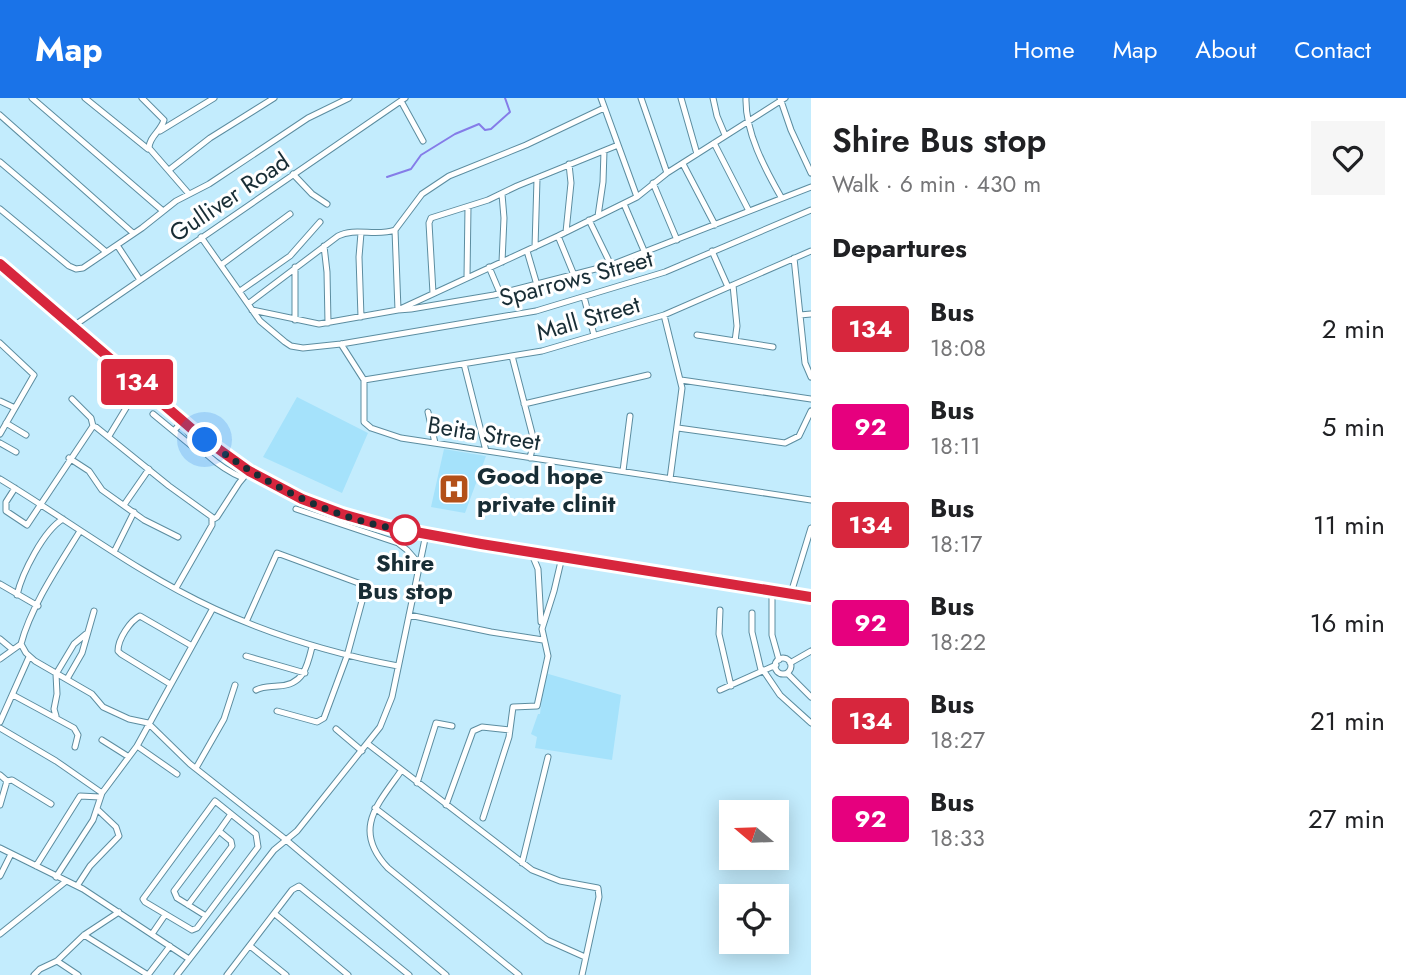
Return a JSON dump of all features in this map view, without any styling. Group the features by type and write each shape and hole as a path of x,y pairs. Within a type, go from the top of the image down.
{"main road":[{"path":"0,264 182,421 202,443 302,499 354,518 426,534 811,597"}],"street":[{"path":"32,98 163,211"},
{"path":"85,98 150,151 189,194"},
{"path":"153,137 172,122 214,98"},
{"path":"169,170 210,138 274,98"},
{"path":"0,209 72,268 83,268 189,194 209,184 308,118 349,98"},
{"path":"601,98 637,197"},
{"path":"641,98 667,173"},
{"path":"681,98 697,154"},
{"path":"713,98 725,135"},
{"path":"746,98 748,120 768,174 781,197"},
{"path":"145,99 164,120 149,144 150,151"},
{"path":"403,99 423,141"},
{"name":"Gulliver Road","path":"72,327 403,99"},
{"path":"398,310 637,197 667,173 782,99 811,173"},
{"path":"398,310 395,230 422,194 449,176 526,145 604,108"},
{"path":"0,116 133,233"},
{"path":"714,143 749,211"},
{"path":"433,293 429,222 433,217 502,194 618,145"},
{"path":"598,216 604,151"},
{"path":"0,162 105,251"},
{"path":"566,232 571,183 569,164"},
{"path":"683,164 715,225"},
{"path":"293,174 312,194 327,204"},
{"path":"535,247 537,178"},
{"path":"653,184 677,240"},
{"path":"252,310 295,320 328,323 537,285 645,253 811,187"},
{"path":"502,194 502,262"},
{"path":"624,204 645,253"},
{"path":"467,277 468,207"},
{"name":"Sparrows Street","path":"201,237 252,310 268,328 291,346 303,348 527,313 666,272 811,211"},
{"path":"221,265 290,214"},
{"path":"589,220 611,265"},
{"path":"240,291 290,256 320,222"},
{"path":"248,304 343,233 376,234 395,230"},
{"path":"361,233 361,317"},
{"path":"558,236 574,275"},
{"path":"117,245 139,280"},
{"path":"324,246 328,323"},
{"path":"527,251 537,285"},
{"path":"712,251 730,286 737,326 735,341"},
{"name":"Mall Street","path":"364,380 542,351 664,315 811,251"},
{"path":"794,258 800,315 811,377"},
{"path":"295,267 295,320"},
{"path":"489,267 500,293"},
{"path":"584,297 594,335"},
{"path":"800,315 811,314"},
{"path":"664,315 681,380 678,428 670,479"},
{"path":"697,335 773,346"},
{"path":"0,343 34,375 0,432"},
{"path":"341,344 364,380"},
{"path":"512,356 534,441 530,458"},
{"path":"464,364 486,451"},
{"path":"524,404 648,374"},
{"name":"Beita Street","path":"364,380 364,422 367,426 401,438 811,500"},
{"path":"681,380 811,398"},
{"path":"104,381 113,396 125,408"},
{"path":"109,436 140,385"},
{"path":"72,399 90,418 93,426 208,512 212,525 176,588"},
{"path":"0,401 15,408"},
{"path":"428,411 435,443"},
{"path":"678,428 785,443 799,436 811,411"},
{"path":"153,414 193,447 202,443 220,464 243,478"},
{"path":"623,471 630,416"},
{"path":"174,431 182,421"},
{"path":"6,423 26,435"},
{"path":"15,488 6,502 6,511 27,525 69,458 93,426"},
{"path":"0,443 16,452"},
{"path":"220,464 228,457 232,472"},
{"path":"69,458 85,468 98,487 144,520 178,537"},
{"path":"124,505 149,469"},
{"path":"212,520 217,517 249,471"},
{"path":"0,479 114,552 213,608 312,647 398,666"},
{"path":"296,509 398,543 420,565"},
{"path":"114,552 134,512"},
{"path":"335,523 339,513"},
{"path":"351,529 354,518"},
{"path":"17,594 21,580 52,526 63,519"},
{"path":"791,593 811,527"},
{"path":"0,659 22,644 58,566 80,531"},
{"path":"177,975 274,850 297,831 368,744 386,713 426,534"},
{"path":"246,622 273,557 280,552 364,587 366,593 347,656 327,712 321,721 277,711"},
{"path":"483,818 510,730 514,706 537,706 548,656 543,640 538,569 531,552"},
{"path":"542,629 562,557"},
{"path":"0,584 38,606"},
{"path":"772,590 772,635 779,672 787,673 809,693"},
{"path":"56,877 88,828 101,795 137,746 213,608"},
{"path":"719,610 719,634 731,686"},
{"path":"67,680 81,655 94,611"},
{"path":"752,613 752,632 762,670 780,695 811,723"},
{"path":"409,615 543,640"},
{"path":"170,684 121,654 119,644 134,619 141,616 192,646"},
{"path":"56,716 56,674 74,644 86,634"},
{"path":"0,639 12,649"},
{"path":"22,644 29,657 92,694 103,707 115,714 148,723 196,768 446,975"},
{"path":"256,691 264,687 290,684 304,673 312,647"},
{"path":"790,663 811,651"},
{"path":"246,656 304,673"},
{"path":"29,657 0,725 56,761 101,795"},
{"path":"720,690 785,659 790,663"},
{"path":"787,673 790,663"},
{"path":"196,768 223,719 235,685"},
{"path":"13,695 56,716 76,732 75,747"},
{"path":"417,783 436,723 452,726"},
{"path":"446,805 473,731 482,727 510,730"},
{"path":"336,729 362,751"},
{"path":"102,740 130,757"},
{"path":"368,744 522,863 544,876 598,888 599,897 582,975"},
{"path":"137,746 177,774"},
{"path":"522,863 548,757"},
{"path":"401,771 375,808 370,822 369,837 381,861 519,975"},
{"path":"0,775 51,804"},
{"path":"0,805 7,781"},
{"path":"215,801 256,834 258,847 197,928 192,930 145,902 144,895 223,790"},
{"path":"36,866 80,796 101,795"},
{"path":"375,808 547,940 586,957"},
{"path":"77,886 90,866 119,836 116,827 97,809"},
{"path":"206,916 177,898 174,891 231,814"},
{"path":"188,905 232,846 231,841 219,831"},
{"path":"0,848 77,886 189,959"},
{"path":"0,876 11,854"},
{"path":"0,934 65,882"},
{"path":"227,975 292,890 301,886 409,975"},
{"path":"34,975 57,961 84,935 118,912"},
{"path":"275,914 348,975"},
{"path":"152,934 165,915"},
{"path":"84,935 148,975 170,946"},
{"path":"250,946 286,975"},
{"path":"57,961 78,975"}],"shaded area":[{"path":"297,397 368,433 342,493 263,457"},
{"name":"Good hope private clinit","path":"444,449 486,456 465,513 431,507"},
{"path":"545,673 621,695 612,760 535,748 537,737 531,734 540,714"}],"waterway":[{"path":"387,177 411,169 421,155 455,134 479,124 485,130 491,129 510,112 505,98"}],"bus line":[{"name":"134","path":"0,264 199,435 249,471 302,499 388,527 811,597"}],"place":[{"name":"Good hope private clinit","path":"454,489"},
{"name":"Shire Bus stop","path":"405,530"}],"route":[{"path":"205,440 249,471 302,499 342,514 405,530"}]}
